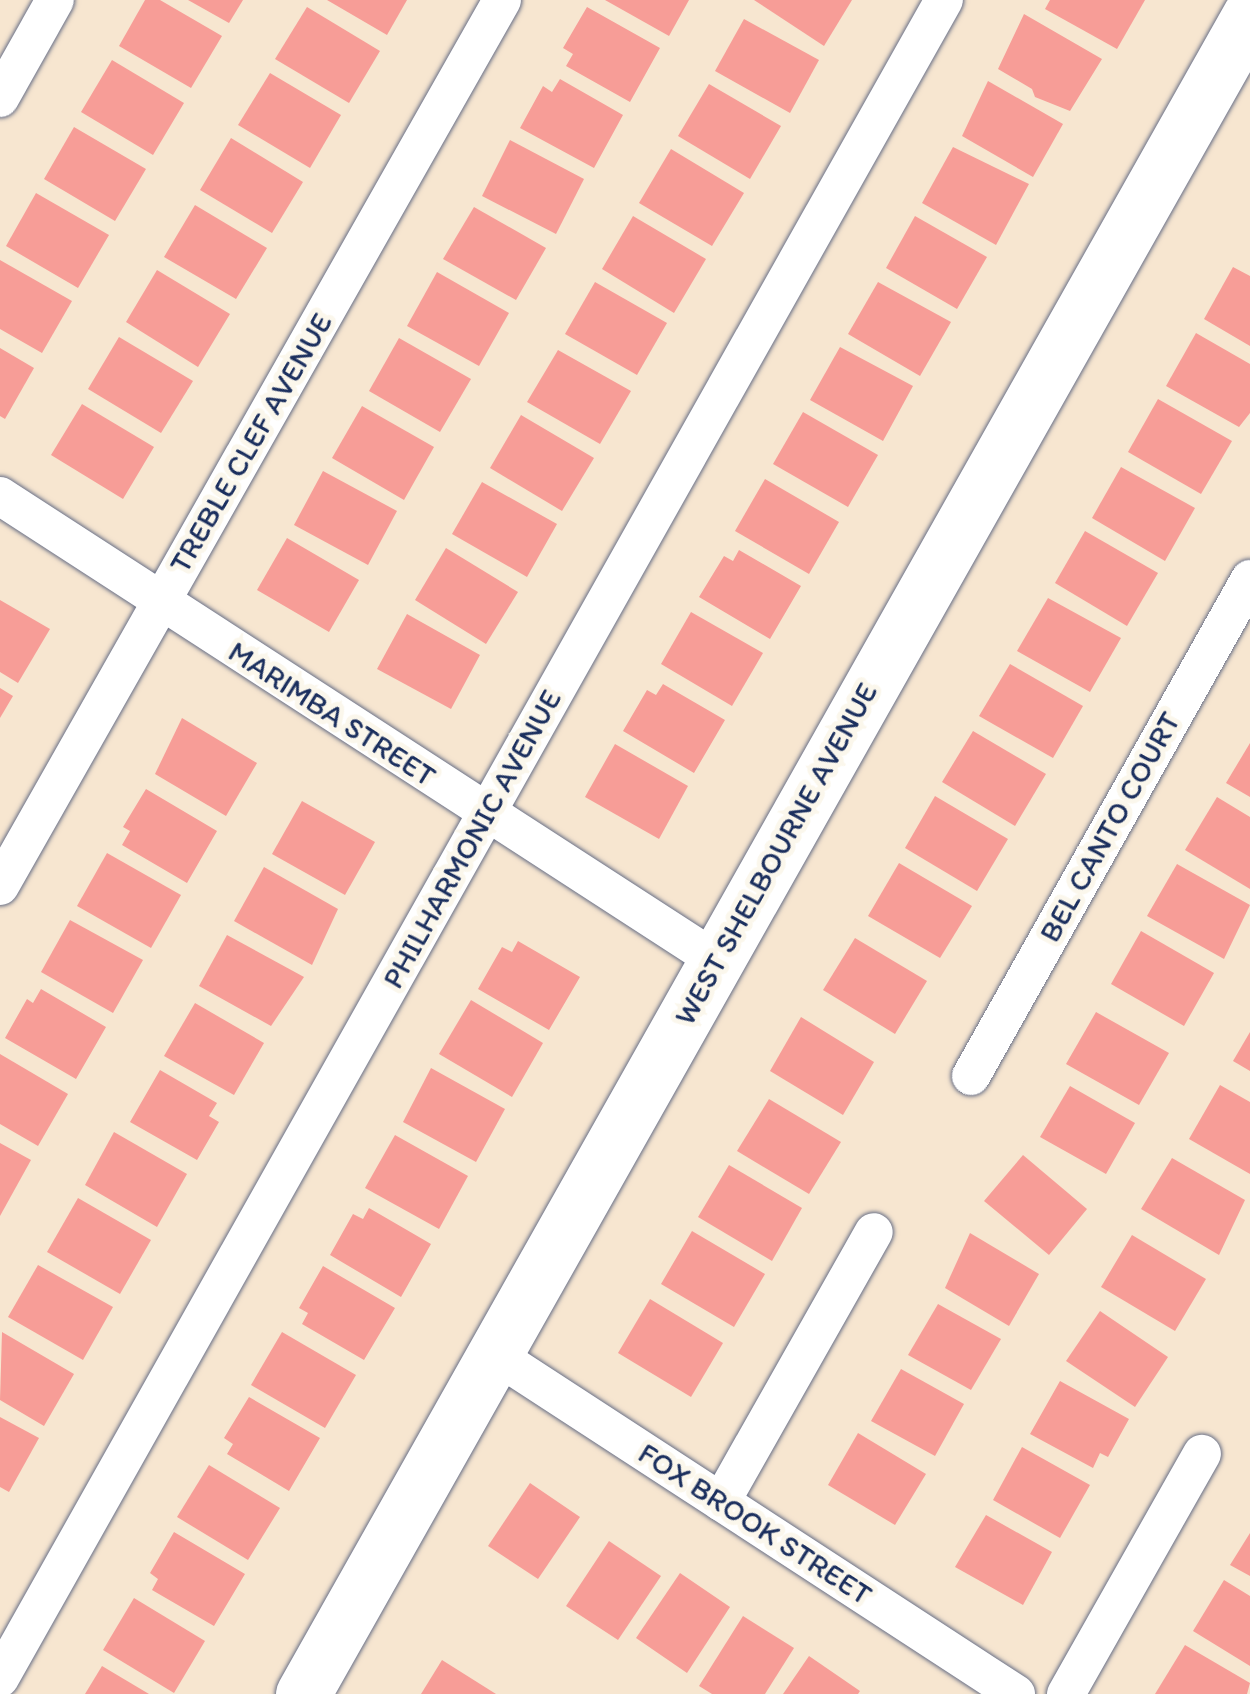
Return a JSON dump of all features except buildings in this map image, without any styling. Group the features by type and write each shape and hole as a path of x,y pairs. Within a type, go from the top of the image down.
{"street":[{"path":"0,98 55,0"},
{"name":"TREBLE CLEF AVENUE","path":"0,886 502,0"},
{"name":"PHILHARMONIC AVENUE","path":"0,1678 944,0"},
{"name":"WEST SHELBOURNE AVENUE","path":"303,1694 1250,15"},
{"name":"MARIMBA STREET","path":"0,496 716,960"},
{"name":"BEL CANTO COURT","path":"971,1076 1250,579"},
{"path":"721,1502 874,1232"},
{"name":"FOX BROOK STREET","path":"494,1354 1016,1694"},
{"path":"1066,1694 1202,1454"}]}
